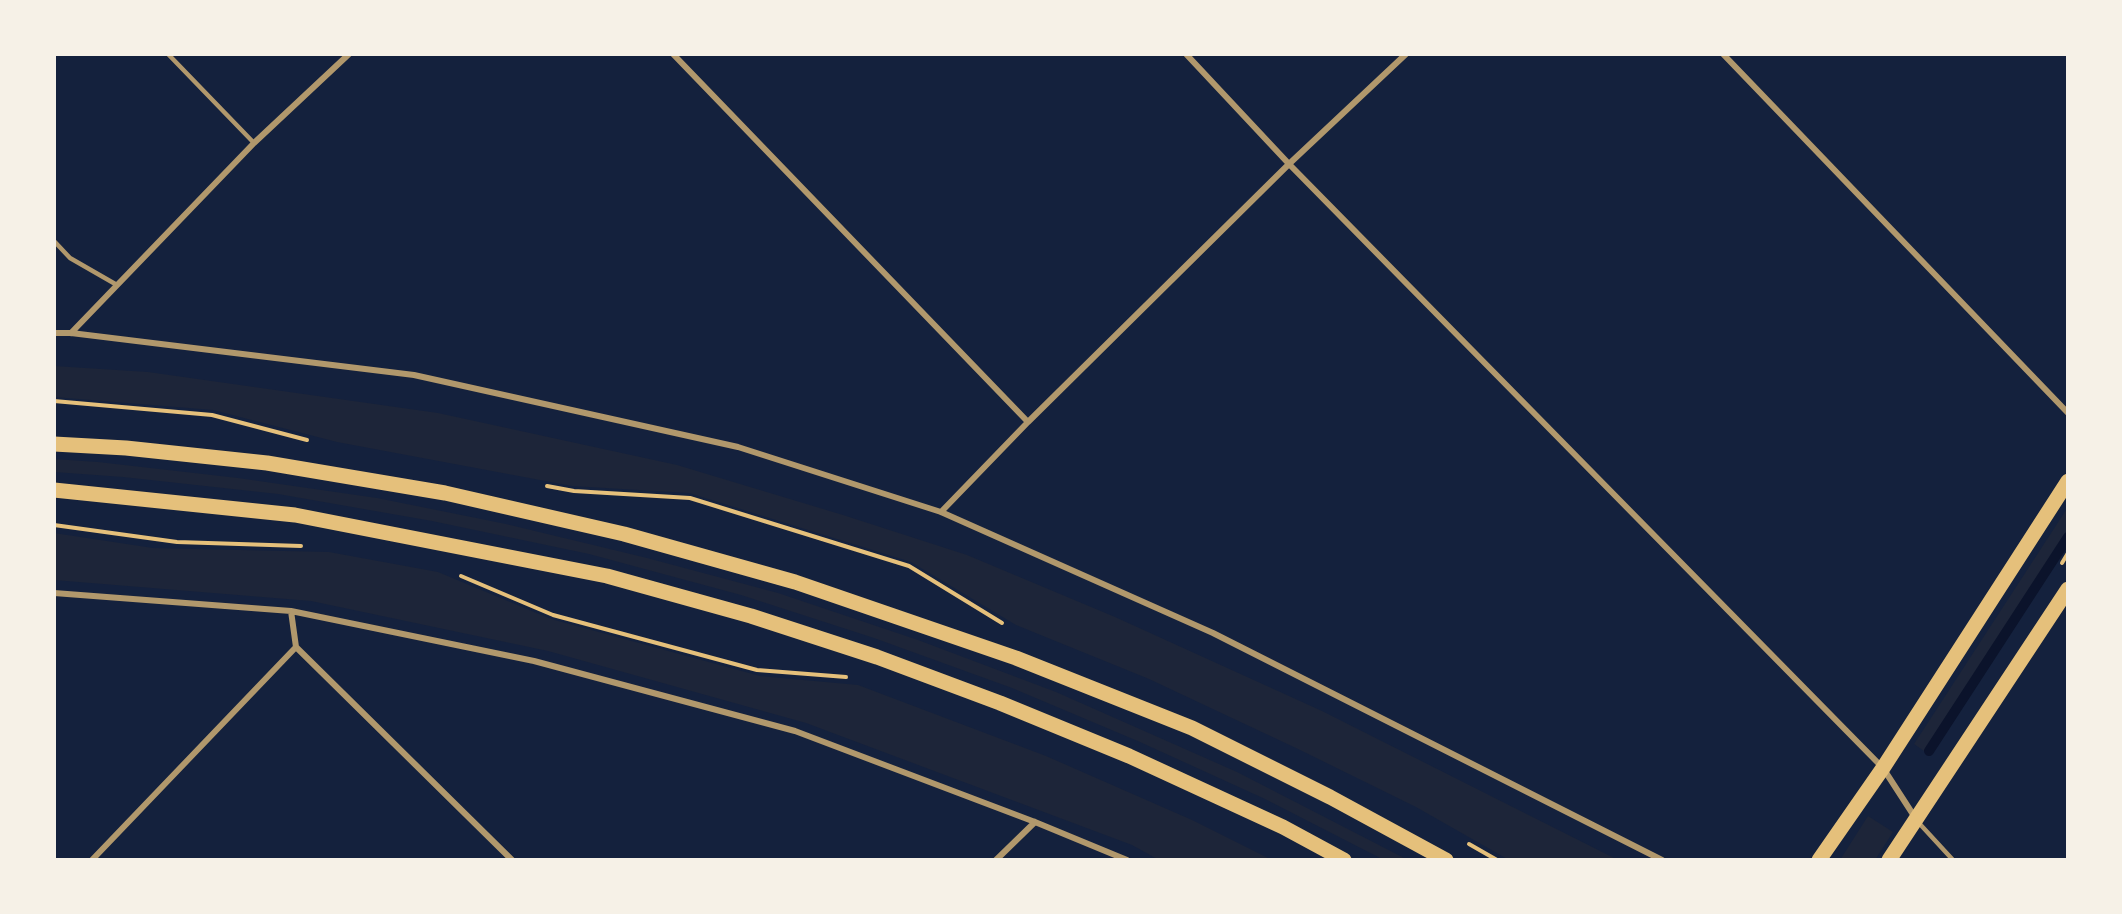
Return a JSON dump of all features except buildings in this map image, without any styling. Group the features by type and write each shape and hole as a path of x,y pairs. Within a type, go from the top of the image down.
{"main road":[{"path":"54,444 126,448 267,463 445,493 624,534 795,582 1016,658 1192,728 1330,797 1446,860"},
{"path":"1819,860 1883,768 2068,482"},
{"path":"54,490 295,515 607,576 751,616 1000,703 1118,751 1283,827 1344,860"},
{"path":"1889,860 2068,589"}],"street":[{"path":"71,333 254,143 349,54"},
{"path":"673,54 1028,422"},
{"path":"1186,54 1289,164 1883,768 1916,820"},
{"path":"941,512 1028,422 1289,164 1406,54"},
{"path":"1723,54 2068,413"},
{"path":"54,333 71,333 414,375 738,447 941,512 1213,633 1662,860"},
{"path":"54,593 291,611 534,661 795,731 1035,822 1127,860"},
{"path":"291,611 296,647 512,860"},
{"path":"92,860 296,647"},
{"path":"996,860 1035,822"}],"lane":[{"path":"168,54 254,143"},
{"path":"54,241 70,258 117,285"},
{"path":"1916,820 1953,860"}],"path":[{"path":"54,525 177,542 305,546"},
{"path":"455,574 553,615 757,670 850,677"}],"shaded area":[{"path":"54,366 148,372 438,413 677,465 843,515 967,555 1115,617 1322,711 1618,860 1509,860 1416,807 1298,749 1149,679 1016,625 911,562 689,493 572,486 337,442 213,410 54,397"},
{"path":"54,459 238,478 377,498 506,524 778,593 918,640 1056,692 1237,772 1408,860 1384,860 1265,799 1140,742 1012,688 874,638 741,595 589,554 432,521 278,494 54,472"},
{"path":"2068,507 2068,530 1924,751 1914,744"},
{"path":"54,533 153,548 329,552 438,572 551,619 760,676 858,685 1046,756 1192,820 1272,860 1159,860 1132,845 806,723 548,651 311,601 54,580"},
{"path":"1868,816 1893,832 1875,860 1840,860"}],"waterway":[{"path":"1929,751 2068,537"}]}
